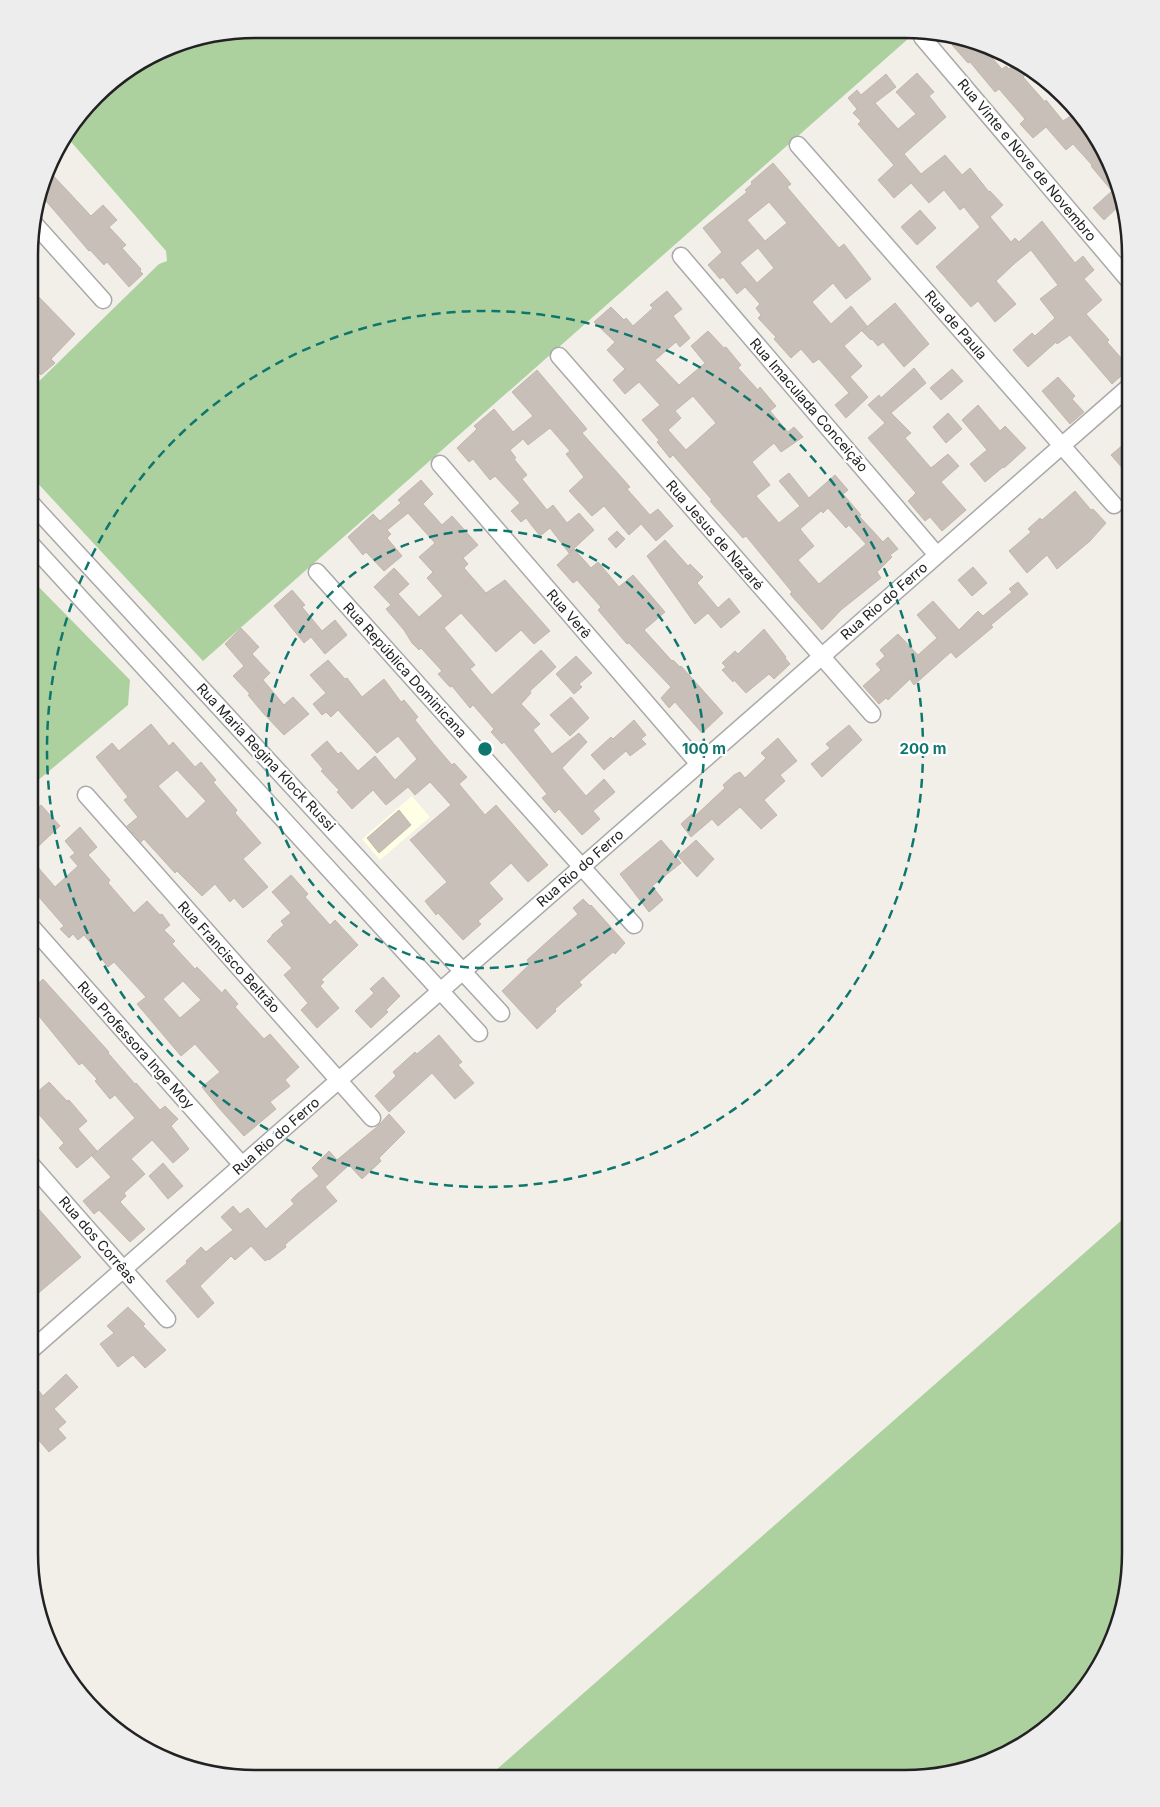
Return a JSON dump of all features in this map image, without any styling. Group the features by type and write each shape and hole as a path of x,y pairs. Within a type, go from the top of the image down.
{"street":[{"name":"Rua Vinte e Nove de Novembro","path":"923,38 1122,272"},
{"name":"Rua de Paula","path":"798,145 1114,505"},
{"path":"39,229 102,300"},
{"name":"Rua Imaculada Conceição","path":"680,256 937,555"},
{"name":"Rua Jesus de Nazaré","path":"559,356 872,714"},
{"name":"Rua Rio do Ferro","path":"38,1344 1122,393"},
{"name":"Rua Verê","path":"440,464 699,764"},
{"name":"Rua Maria Regina Klock Russi","path":"38,511 501,1013"},
{"name":"Rua Maria Regina Klock Russi","path":"38,552 441,990 479,1034"},
{"name":"Rua República Dominicana","path":"317,572 634,925"},
{"name":"Rua Francisco Beltrão","path":"86,795 372,1118"},
{"name":"Rua Professora Inge Moy","path":"38,935 242,1165"},
{"name":"Rua dos Corrêas","path":"38,1172 167,1319"}],"shaded area":[{"path":"412,796 430,817 380,860 362,839"}],"green space":[{"path":"240,38 909,38 203,661 38,484 38,382 159,264 167,261 166,251 70,141 91,111 122,82 171,54 198,45"},
{"path":"38,586 130,680 128,705 38,780"},
{"path":"1122,1220 1121,1581 1111,1622 1100,1648 1078,1685 1049,1716 1026,1733 989,1753 962,1762 934,1768 906,1770 496,1770"}],"building":[{"path":"954,43 962,45 988,54 1002,69 1006,66 1009,69 1014,67 1026,74 1023,77 1045,102 1046,100 1063,121 1072,115 1100,159 1115,198 1117,208 1104,220 1093,208 1112,191 1092,165 1073,144 1066,150 1046,127 1033,138 1020,124 1025,119 999,89 995,92 970,62 968,63 952,45"},
{"path":"917,73 934,92 929,96 946,117 904,154 921,174 945,155 962,175 970,168 989,192 1003,205 990,217 1011,242 1015,238 1019,242 1042,221 1075,263 1083,256 1094,270 1084,279 1102,300 1086,314 1109,340 1107,342 1122,359 1122,375 1112,384 1070,335 1057,344 1056,342 1028,367 1013,350 1032,333 1035,336 1055,318 1040,299 1058,285 1031,250 996,281 1016,304 995,322 978,301 971,307 936,267 980,227 964,207 960,210 944,190 929,203 911,183 894,198 878,180 894,165 858,124 861,121 853,113 857,109 848,98 857,90 861,95 886,74 896,87 875,103 898,129 916,114 896,92"},
{"path":"773,163 791,184 787,187 839,248 844,244 871,279 846,299 833,283 812,302 831,324 851,306 867,326 844,346 862,366 850,377 868,397 846,418 835,405 849,393 819,359 813,363 801,349 791,358 774,339 776,337 758,318 761,315 756,308 760,304 745,287 737,294 723,277 720,279 708,265 722,252 703,228 747,192 745,190 752,184 751,182","holes":["769,202 787,223 765,241 747,220","758,248 774,268 757,283 740,263"]},
{"path":"53,175 91,216 103,205 117,220 109,227 126,245 122,248 141,269 140,271 143,274 129,287 107,262 104,265 89,251 45,199"},
{"path":"920,210 936,228 917,245 901,227"},
{"path":"667,291 682,309 673,316 690,338 680,347 676,342 655,360 679,385 705,363 691,346 708,331 724,348 726,347 741,365 738,368 758,390 760,387 776,406 770,411 788,432 794,427 803,437 781,452 774,443 752,462 770,485 756,496 779,523 800,506 779,481 789,473 809,498 835,475 848,490 843,494 861,515 859,516 883,542 888,537 898,549 890,555 892,557 877,572 881,578 841,610 822,630 790,594 792,592 746,536 743,538 673,455 670,458 657,442 659,440 642,420 660,405 639,382 625,394 613,380 625,369 607,350 615,342 594,322 611,307 633,326 653,308 650,305","holes":["693,396 716,423 686,450 668,430 681,418 675,411","828,508 846,528 849,525 866,544 819,584 798,560 814,546 800,529 821,511 823,513"]},
{"path":"38,296 75,334 51,359 55,363 41,375 38,372 38,339 40,337 38,335"},
{"path":"895,303 929,344 904,367 883,342 878,346 862,331"},
{"path":"914,368 926,383 891,413 911,433 905,438 931,468 948,454 959,466 941,482 966,510 942,531 930,517 925,521 908,501 916,493 868,438 885,423 868,405 879,395 881,398"},
{"path":"952,369 963,381 941,400 930,388"},
{"path":"537,370 587,429 582,433 630,487 627,489 650,515 658,509 673,526 656,541 641,524 629,535 604,506 592,516 569,491 584,477 566,454 570,451 550,428 528,445 523,439 510,450 516,458 514,459 527,475 522,479 547,510 553,505 567,523 579,513 594,530 569,553 550,528 540,536 526,518 521,522 511,511 520,503 495,476 490,480 473,459 469,462 457,448 477,429 474,426 494,409 513,432 533,416 512,392"},
{"path":"1058,377 1075,396 1072,399 1084,412 1070,424 1042,391"},
{"path":"978,405 1000,431 1005,426 1026,448 985,482 970,464 987,450 962,420"},
{"path":"948,413 962,429 946,443 933,427"},
{"path":"1122,446 1122,468 1111,455"},
{"path":"421,480 433,494 423,504 442,525 452,516 478,545 463,558 468,564 464,568 486,593 505,580 550,631 534,644 521,630 496,652 461,613 444,628 475,665 470,669 492,695 541,650 556,667 530,691 531,693 521,704 540,724 533,730 552,754 579,733 587,742 562,768 586,796 604,779 615,792 593,811 600,819 582,835 559,809 555,813 542,798 547,794 504,742 502,744 491,732 494,729 473,705 470,708 452,686 450,687 438,674 442,671 421,648 419,650 412,643 404,630 386,609 391,605 374,587 394,568 409,584 398,594 419,617 443,596 427,578 433,572 419,557 435,543 408,513 387,530 391,534 387,538 402,556 384,571 366,552 363,555 348,537 373,514 380,521 401,503 398,500"},
{"path":"1075,491 1091,510 1093,509 1106,523 1090,541 1057,569 1047,555 1027,573 1009,551 1031,532 1028,529 1040,518 1042,520"},
{"path":"617,531 625,539 616,548 608,539"},
{"path":"665,540 688,566 690,564 703,577 697,583 718,608 729,598 740,612 721,628 708,613 695,624 647,556"},
{"path":"574,549 591,568 598,562 619,587 633,575 665,612 644,630 672,661 681,666 723,713 702,733 675,702 669,708 661,698 671,687 629,643 627,644 598,610 601,607 577,580 573,583 557,565"},
{"path":"973,567 987,583 972,596 958,580"},
{"path":"1018,582 1028,594 956,658 951,652 914,685 910,679 888,700 886,698 879,704 863,686 881,670 876,664 885,656 880,650 898,634 918,655 937,638 917,615 933,601 959,630 978,611 983,616 1012,592 1009,589"},
{"path":"292,590 305,605 302,607 322,631 335,620 347,635 325,654 311,637 304,643 274,606"},
{"path":"241,628 259,647 252,654 270,673 263,680 284,705 293,697 309,714 284,735 263,713 248,695 250,694 233,676 244,666 225,644"},
{"path":"764,629 790,664 774,679 769,674 746,693 722,670 726,667 722,663 735,651 738,654"},
{"path":"576,656 592,673 579,684 582,687 574,694 556,674"},
{"path":"328,660 345,679 347,678 362,697 384,679 401,702 404,700 418,717 415,720 434,744 452,765 454,763 467,777 459,784 485,815 496,805 548,865 528,882 511,863 489,883 503,899 478,921 481,924 463,940 438,913 436,915 425,901 447,882 410,840 451,805 430,782 415,795 408,787 386,805 373,790 352,809 337,792 339,790 321,771 323,769 311,755 327,741 338,754 341,752 358,771 375,756 395,780 417,759 398,736 377,753 338,710 331,717 326,712 322,715 313,704 326,693 310,675"},
{"path":"571,697 589,718 570,736 550,715"},
{"path":"634,720 646,735 641,739 646,744 630,756 626,751 604,770 591,755"},
{"path":"151,724 169,746 173,742 195,767 201,762 216,780 213,782 237,810 235,813 261,843 243,859 268,887 243,908 234,898 230,902 215,884 202,896 177,871 175,873 144,839 141,842 127,826 138,817 124,800 128,797 96,757 112,743 119,751","holes":["177,770 206,801 187,819 158,786"]},
{"path":"849,725 862,740 822,777 811,764 830,748 826,744"},
{"path":"778,738 797,761 780,775 785,781 764,800 777,815 761,829 740,807 718,826 712,819 691,837 681,824 692,814 694,817 725,788 723,785 734,775 740,772 745,778 766,758 761,753"},
{"path":"41,805 60,826 38,847 38,808"},
{"path":"399,810 411,825 379,853 367,838"},
{"path":"80,827 97,847 88,855 110,880 108,883 134,913 147,901 160,915 162,914 170,925 164,930 175,941 172,944 195,969 197,967 222,993 225,989 238,1004 235,1007 264,1039 270,1034 299,1067 285,1080 290,1086 270,1102 276,1109 244,1136 202,1087 220,1072 195,1044 181,1056 137,1004 146,997 114,962 108,967 84,935 78,940 73,934 69,938 60,929 64,926 38,896 38,867 55,887 78,866 70,857 75,853 65,841","holes":["183,981 201,1000 180,1018 163,999"]},
{"path":"661,840 681,863 652,886 663,900 649,912 620,874"},
{"path":"696,840 714,859 697,877 678,856"},
{"path":"291,875 308,894 305,897 330,925 335,920 358,945 321,980 324,982 320,986 339,1008 317,1028 301,1010 308,1003 284,975 292,968 267,941 284,925 281,921 291,913 272,892"},
{"path":"583,899 591,905 625,943 615,954 613,952 579,982 582,985 555,1009 556,1011 537,1029 502,991 530,964 527,960 578,914 573,908"},
{"path":"383,977 400,996 386,1010 388,1012 371,1028 355,1011 374,993 370,989"},
{"path":"43,979 160,1110 165,1106 178,1119 171,1126 189,1149 173,1163 152,1140 131,1159 145,1174 124,1193 126,1196 120,1202 145,1229 130,1242 99,1210 94,1214 83,1201 111,1177 92,1156 135,1118 115,1095 110,1099 95,1081 97,1079 82,1063 79,1065 38,1015 38,984"},
{"path":"439,1035 462,1062 458,1065 474,1083 455,1099 432,1073 389,1112 375,1096 396,1076 393,1072 415,1052 417,1054"},
{"path":"49,1082 67,1101 69,1100 87,1121 78,1129 97,1151 77,1168 59,1148 64,1143 38,1113 38,1091"},
{"path":"389,1114 405,1132 379,1158 381,1161 362,1179 349,1165 325,1187 337,1201 269,1260 265,1261 251,1246 235,1260 231,1256 200,1286 214,1303 198,1318 166,1281 187,1263 186,1261 201,1247 206,1252 233,1230 221,1217 233,1206 240,1214 248,1208 266,1229 294,1204 291,1200 297,1194 319,1176 312,1168 329,1151 337,1160 378,1126"},
{"path":"163,1163 183,1186 168,1199 149,1176"},
{"path":"38,1208 81,1257 38,1293"},
{"path":"128,1307 166,1350 145,1368 133,1355 118,1367 100,1344 114,1333 107,1326"},
{"path":"66,1374 78,1387 54,1409 66,1422 58,1429 66,1438 49,1452 38,1439 39,1391 43,1396"}]}
